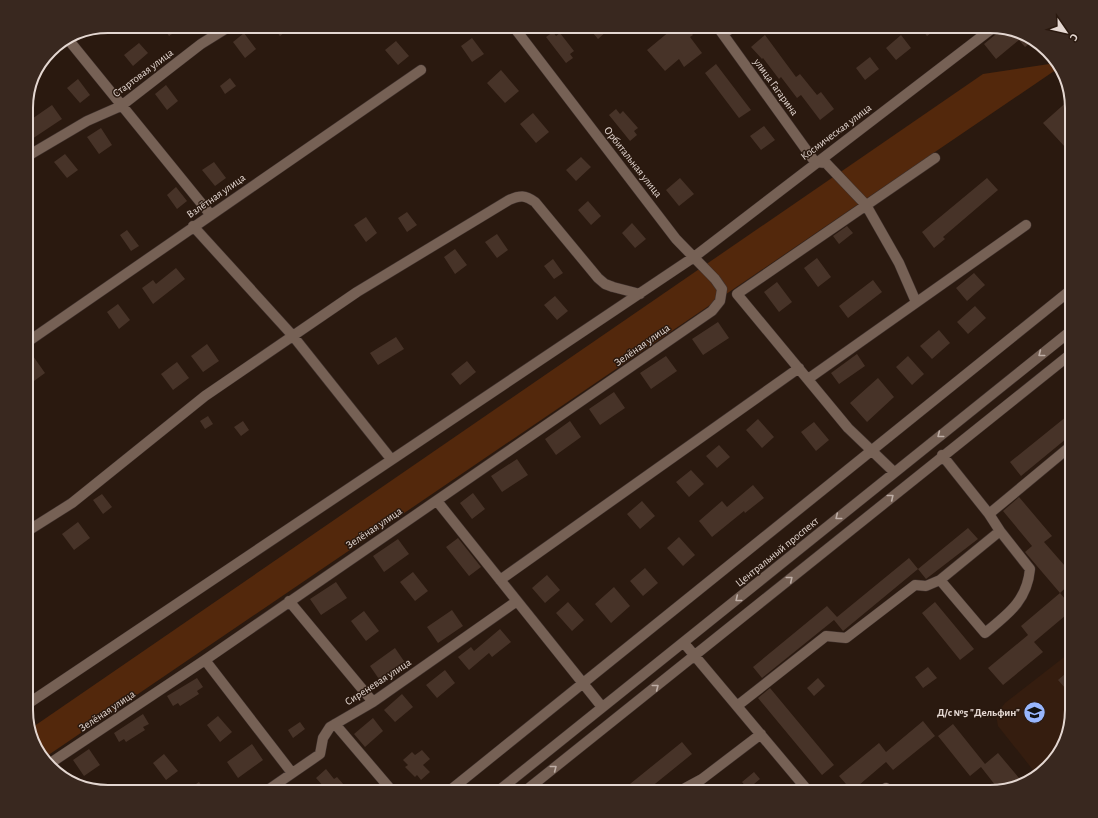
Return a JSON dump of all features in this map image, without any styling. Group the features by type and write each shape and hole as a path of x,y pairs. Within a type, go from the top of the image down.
{"street":[{"name":"Стартовая улица","path":"33,153 87,121 121,106 201,44 219,33"},
{"name":"Орбитальная улица","path":"518,33 676,239 722,289 720,301"},
{"name":"улица Гагарина","path":"722,33 815,162"},
{"name":"Космическая улица","path":"33,700 694,257 815,162 986,33"},
{"path":"71,43 210,214"},
{"name":"Взлётная улица","path":"33,338 210,214 420,70"},
{"path":"720,301 737,294 934,158"},
{"path":"815,162 826,163 866,205 899,263 916,302"},
{"path":"33,528 72,503 205,396 357,292 509,200 519,196 527,196 535,202 598,278 605,284 640,294"},
{"path":"808,379 1026,225"},
{"path":"193,226 293,336 391,459"},
{"path":"737,294 848,428 894,472"},
{"path":"457,785 873,451 1065,295"},
{"name":"Зелёная улица","path":"53,761 437,501 712,311 720,301"},
{"name":"Центральный проспект","path":"507,785 1065,336"},
{"path":"533,785 695,656 942,455 1065,358"},
{"path":"500,580 798,368"},
{"path":"989,514 1065,451"},
{"path":"940,580 985,633 1008,614 1023,596 1028,582 1030,569 942,455"},
{"path":"437,501 602,707"},
{"path":"737,706 826,636 846,638 915,585 926,586 940,580 1000,531"},
{"path":"289,601 373,702"},
{"name":"Сиреневая улица","path":"275,785 320,754 323,738 330,727 373,702 517,601"},
{"path":"684,643 803,785"},
{"path":"204,660 292,773"},
{"path":"335,724 387,785"},
{"path":"691,785 702,779 761,734"}],"shaded area":[{"path":"1050,64 1055,71 49,755 46,752 39,739 35,725 983,74"},
{"name":"Д/c №5 \"Дельфин\"","path":"1065,656 1064,724 1055,747 1043,763 1034,771 998,726 996,715 1005,703"}],"building":[{"path":"244,33 256,49 245,58 233,42"},
{"path":"552,33 554,33 556,36 560,33 574,51 570,54 573,58 566,63 546,37"},
{"path":"593,33 605,33 598,39"},
{"path":"668,33 691,33 693,35 690,37 702,53 684,67 679,59 665,71 647,50"},
{"path":"997,34 1014,37 1029,44 1025,47 1019,40 996,59 984,44"},
{"path":"765,35 796,77 800,74 817,95 821,92 834,109 820,120 801,95 797,98 781,77 779,79 763,58 762,59 751,47"},
{"path":"901,35 911,48 896,60 886,48"},
{"path":"472,38 484,54 472,62 461,46"},
{"path":"396,41 409,56 398,65 385,50"},
{"path":"139,43 148,53 133,66 124,55"},
{"path":"870,57 879,69 865,80 856,68"},
{"path":"716,64 751,110 739,118 705,73"},
{"path":"501,70 519,91 505,103 487,83"},
{"path":"230,78 236,86 225,94 220,86"},
{"path":"78,79 90,95 80,103 67,88"},
{"path":"166,85 178,101 167,110 155,94"},
{"path":"1065,104 1065,147 1043,123"},
{"path":"52,105 62,119 33,138 33,118"},
{"path":"616,109 620,114 623,111 638,128 634,131 637,135 630,141 609,115"},
{"path":"533,113 549,132 536,143 520,124"},
{"path":"764,126 775,140 761,150 750,136"},
{"path":"101,128 112,145 99,154 87,137"},
{"path":"65,154 78,170 67,178 54,162"},
{"path":"581,157 591,167 576,181 566,170"},
{"path":"214,162 226,178 215,186 202,170"},
{"path":"680,178 694,194 679,206 666,190"},
{"path":"987,178 998,190 943,237 945,239 934,248 922,232"},
{"path":"176,187 187,201 177,209 167,195"},
{"path":"588,201 601,216 591,225 578,210"},
{"path":"407,212 417,225 407,232 398,218"},
{"path":"366,217 377,233 366,242 354,225"},
{"path":"632,223 646,239 635,248 622,233"},
{"path":"847,226 853,233 839,244 833,236"},
{"path":"127,230 139,246 131,251 120,235"},
{"path":"497,234 508,250 497,258 485,242"},
{"path":"455,249 467,265 455,274 444,257"},
{"path":"817,258 831,277 818,287 804,268"},
{"path":"553,259 563,273 554,279 544,266"},
{"path":"176,268 185,279 153,304 142,288 153,280 156,284"},
{"path":"974,273 985,285 967,301 956,288"},
{"path":"873,280 882,292 848,318 839,306"},
{"path":"777,282 792,302 779,312 764,292"},
{"path":"555,296 568,311 557,320 544,305"},
{"path":"118,304 130,320 119,329 107,312"},
{"path":"975,306 986,318 968,334 957,322"},
{"path":"718,322 729,338 703,355 692,339"},
{"path":"939,330 950,343 932,359 920,346"},
{"path":"396,337 404,349 378,365 370,353"},
{"path":"207,344 219,361 203,372 191,356"},
{"path":"857,354 865,366 839,384 831,373"},
{"path":"33,356 45,373 34,381 33,380"},
{"path":"666,356 677,371 651,389 640,373"},
{"path":"908,356 924,374 912,385 896,367"},
{"path":"467,361 476,372 460,385 451,374"},
{"path":"177,362 189,378 173,390 161,374"},
{"path":"878,378 894,397 867,422 850,403"},
{"path":"614,392 625,408 600,425 589,409"},
{"path":"208,416 213,424 205,429 200,421"},
{"path":"1065,418 1065,440 1021,476 1010,462"},
{"path":"758,419 774,437 762,448 746,430"},
{"path":"243,421 249,430 241,436 234,427"},
{"path":"570,421 581,437 556,455 545,439"},
{"path":"814,422 829,440 816,451 801,432"},
{"path":"719,445 730,457 717,468 706,456"},
{"path":"517,459 528,475 502,492 491,476"},
{"path":"691,470 704,484 689,497 676,482"},
{"path":"753,485 764,498 745,513 744,511 712,537 699,521 722,501 727,507"},
{"path":"473,493 485,509 472,519 460,503"},
{"path":"102,494 112,507 103,514 93,500"},
{"path":"1019,497 1052,536 1044,542 1065,566 1065,588 1060,593 1025,552 1032,546 1003,511"},
{"path":"642,501 655,516 640,529 627,514"},
{"path":"78,522 90,538 74,550 62,534"},
{"path":"968,528 978,539 926,579 918,569"},
{"path":"679,537 695,555 683,566 667,548"},
{"path":"458,538 481,567 469,576 446,547"},
{"path":"398,539 409,554 384,572 373,556"},
{"path":"909,558 918,569 843,631 834,620 762,678 753,667 827,606 837,617"},
{"path":"645,568 658,583 643,596 630,581"},
{"path":"413,572 428,591 415,601 400,582"},
{"path":"547,575 560,590 545,603 532,588"},
{"path":"336,582 347,598 321,615 310,599"},
{"path":"614,587 630,606 611,623 595,604"},
{"path":"1060,593 1065,599 1065,616 1034,642 1043,652 1003,685 988,668 1028,635 1021,626"},
{"path":"568,602 584,620 572,631 556,613"},
{"path":"935,602 974,649 960,660 922,613"},
{"path":"452,610 463,626 438,643 427,627"},
{"path":"364,611 379,631 366,641 351,621"},
{"path":"500,629 511,642 492,657 489,653 469,670 458,657 471,647 474,651"},
{"path":"395,648 406,664 381,682 370,666"},
{"path":"928,667 937,678 923,688 915,677"},
{"path":"445,670 455,683 437,698 426,685"},
{"path":"1065,674 1065,688 1058,680"},
{"path":"197,678 203,687 197,691 199,694 180,706 178,703 173,706 167,696"},
{"path":"818,678 825,686 814,696 807,688"},
{"path":"770,688 834,765 822,775 758,698"},
{"path":"402,694 413,707 395,722 384,710"},
{"path":"143,714 149,724 143,727 145,730 126,742 124,739 119,742 114,733"},
{"path":"218,716 232,732 220,742 207,725"},
{"path":"373,718 383,731 365,747 354,734"},
{"path":"923,721 935,736 893,770 886,762 859,785 847,785 839,776 879,743 886,752"},
{"path":"300,722 305,729 293,738 288,730"},
{"path":"953,724 985,764 998,753 1019,779 1004,784 995,785 981,767 970,776 938,736"},
{"path":"682,742 692,754 654,785 629,785"},
{"path":"252,744 263,760 238,778 227,762"},
{"path":"89,749 100,765 84,776 73,760"},
{"path":"422,750 430,759 423,765 430,772 421,780 417,775 415,777 405,767 408,765 403,760 412,752 415,755"},
{"path":"164,754 178,771 166,780 153,763"},
{"path":"326,769 334,779 337,777 344,785 322,785 316,778"},
{"path":"754,772 760,779 753,785 745,785 742,782"}],"place":[{"name":"Д/c №5 \"Дельфин\"","path":"1035,712"}]}
